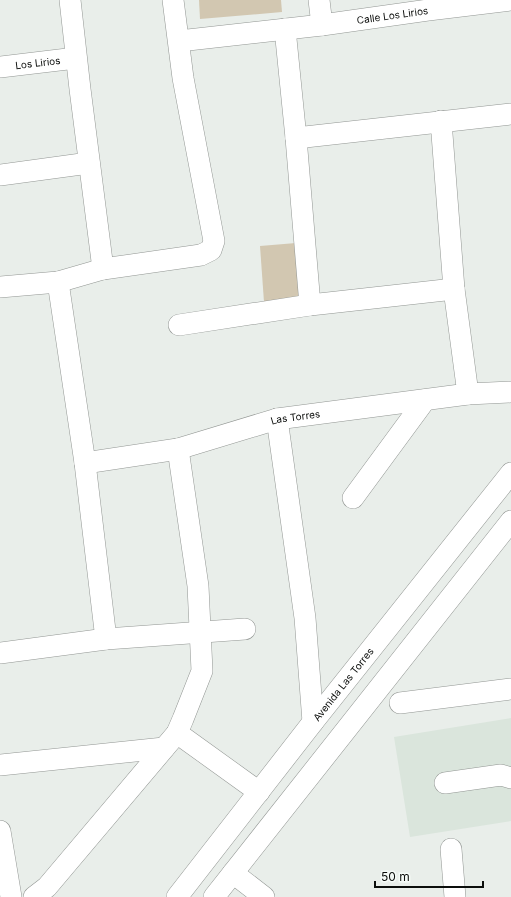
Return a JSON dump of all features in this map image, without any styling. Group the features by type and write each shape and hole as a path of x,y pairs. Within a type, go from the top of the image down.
{"street":[{"path":"70,0 103,269"},
{"path":"0,287 58,282 103,269 201,255 211,250 214,241 183,78 173,0"},
{"path":"319,0 322,25"},
{"name":"Calle Los Lirios","path":"178,41 322,25 427,5 511,0"},
{"path":"285,29 310,306"},
{"name":"Los Lirios","path":"0,67 76,58"},
{"path":"296,138 511,114"},
{"path":"441,121 454,288 468,394"},
{"path":"0,175 89,163"},
{"path":"58,282 85,463 106,639"},
{"path":"179,325 310,306 454,288"},
{"name":"Las Torres","path":"85,463 178,449 277,419 468,394 511,392"},
{"path":"353,498 425,400"},
{"path":"277,419 305,618 313,722"},
{"path":"34,897 47,887 170,740 183,719 202,671 198,586 178,449"},
{"name":"Avenida Las Torres","path":"177,897 313,722 511,473"},
{"path":"214,897 511,521"},
{"path":"0,653 106,639 245,629"},
{"path":"400,703 511,689"},
{"path":"0,765 170,740 259,792"},
{"path":"445,783 501,775 511,778"},
{"path":"0,831 10,897"},
{"path":"451,849 455,897"},
{"path":"233,873 264,897"}],"shaded area":[{"path":"199,0 281,0 282,12 200,19"},
{"path":"296,243 301,299 264,302 260,246"},
{"path":"511,718 511,821 410,837 394,737"}]}
